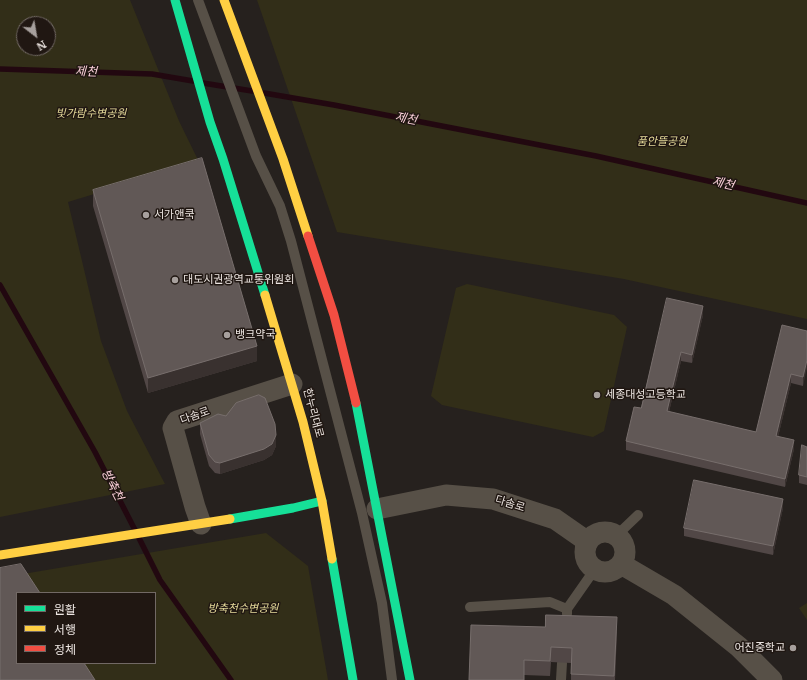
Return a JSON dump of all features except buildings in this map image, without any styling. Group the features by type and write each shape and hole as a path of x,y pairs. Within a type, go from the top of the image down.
{"street":[{"path":"224,0 283,159 334,315 360,420 410,680"},
{"name":"한누리대로","path":"175,1 210,122 281,344 303,422 322,501 346,632 353,680"},
{"name":"다솜로","path":"195,524 195,507 173,428 177,421 292,384"},
{"name":"다솜로","path":"377,509 446,495 493,498 555,519 588,542"},
{"path":"0,555 293,508 322,501"},
{"path":"605,533 616,536 621,541 625,552 621,564 610,571 604,572 595,569 587,561 586,548 588,542 593,537 605,533"},
{"path":"621,564 674,595 739,648 772,680"}],"lane":[{"path":"199,2 256,156 280,206 291,241 362,513 382,603 392,680"},
{"path":"616,536 638,515"},
{"path":"568,623 567,609 595,569"},
{"path":"470,607 550,602 567,609"},
{"path":"561,680 562,663"}],"green space":[{"name":"빛가람수변공원","path":"0,0 130,0 179,121 199,162 68,202 101,341 127,411 165,484 0,517"},
{"name":"품안뜰공원","path":"257,0 807,0 807,319 624,279 337,232"},
{"path":"467,284 614,315 627,327 604,431 593,437 442,405 431,396 456,288"},
{"name":"방축천수변공원","path":"266,533 308,566 328,680 88,680 78,664 156,664 156,592 29,592 17,575"},
{"path":"807,603 807,620 799,608"}],"waterway":[{"name":"제천","path":"0,69 152,74 193,81"},
{"name":"제천","path":"203,83 252,91"},
{"name":"제천","path":"264,93 334,105 596,156 807,203"},
{"name":"방축천","path":"0,285 95,452 135,530"},
{"name":"방축천","path":"139,538 160,580 231,680"}],"traffic: fast":[{"path":"175,0 210,122 265,295"},
{"path":"356,403 410,680"},
{"path":"230,519 293,508 322,501"},
{"path":"332,559 353,680"}],"traffic: slow":[{"path":"224,0 283,159 308,236"},
{"path":"265,295 303,422 322,501 332,559"},
{"path":"0,555 230,519"}],"traffic: jam":[{"path":"308,236 334,315 356,403"}],"place":[{"name":"서가앤쿡","path":"146,215"},
{"name":"대도시권광역교통위원회","path":"175,280"},
{"name":"뱅크약국","path":"227,335"},
{"name":"세종대성고등학교","path":"597,395"},
{"name":"어진중학교","path":"793,648"}]}
